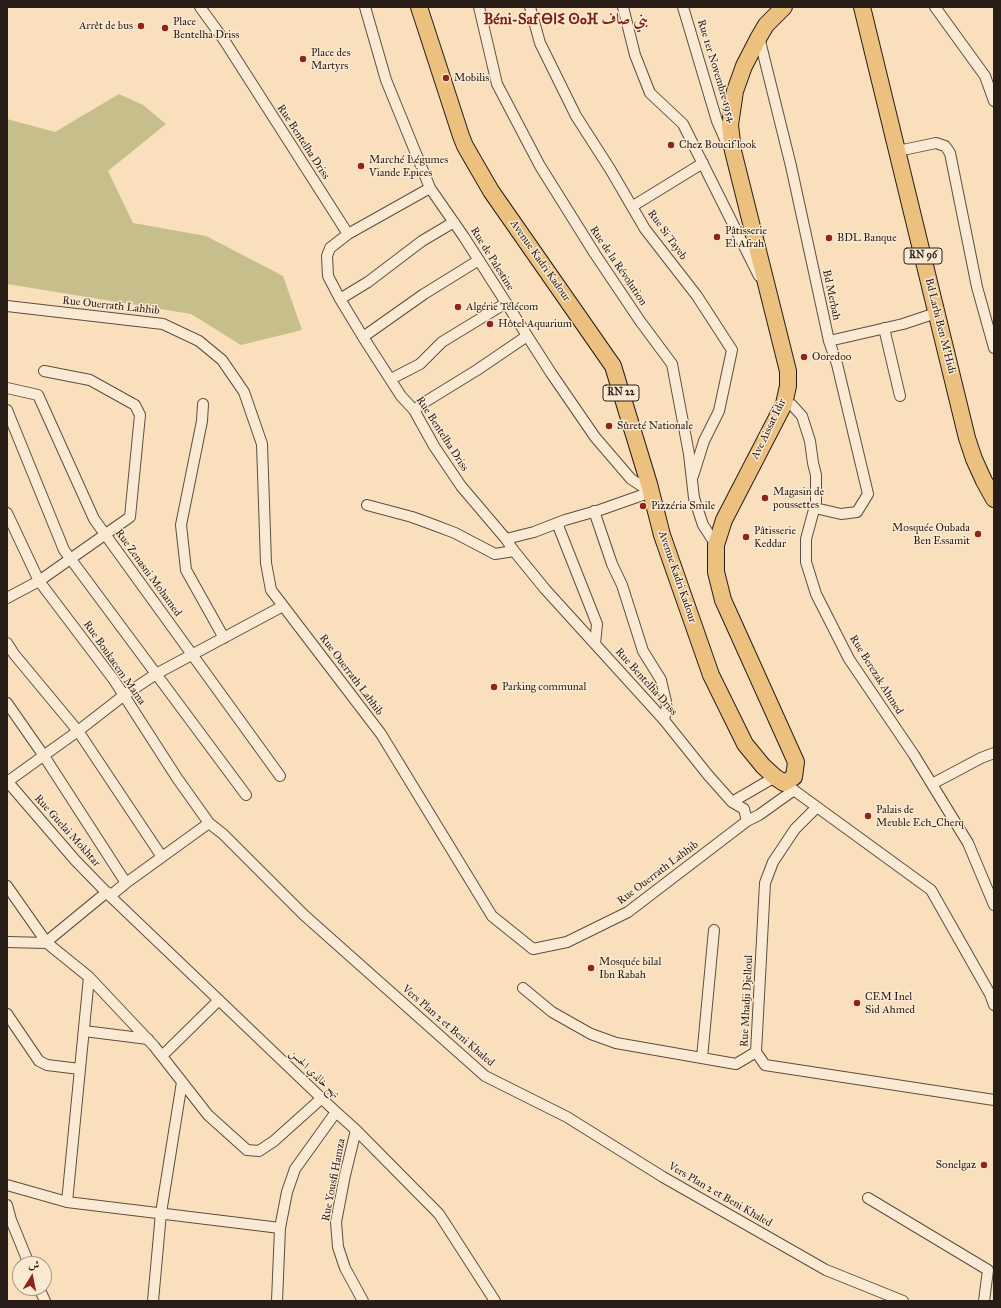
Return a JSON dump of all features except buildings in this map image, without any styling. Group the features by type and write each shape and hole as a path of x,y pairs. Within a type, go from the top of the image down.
{"main road":[{"name":"Avenue Kadri Kadour","path":"419,7 461,136 466,146 491,191 613,366 651,492 662,535 710,675 745,744 763,766 787,781"},
{"name":"Ave Aissat Idir","path":"784,7 766,25 740,78 735,90 730,126 736,164 788,371 788,386 784,404 757,453 724,520 716,545 716,572 723,600 796,762 787,781"},
{"name":"Bd Larbi Ben M'Hidi","path":"863,8 967,438 974,459 994,499"}],"street":[{"name":"Rue Bentelha Driss","path":"200,7 224,40 348,234 330,248 327,256 328,276 340,299 390,379 401,396 414,410 434,446 461,486 506,539 544,589 664,720 708,775 732,802 744,809 747,821"},
{"name":"Rue de Palestine","path":"365,7 386,80 430,188 454,222 527,336 595,437 630,479 651,492"},
{"name":"Rue de la Révolution","path":"479,7 497,84 540,166 595,254 640,321 672,364 689,454 694,498 703,524 716,545"},
{"name":"Rue Si Tayeb","path":"530,7 540,43 576,116 633,206 645,229 697,296 732,350 719,411 704,441 692,480"},
{"path":"623,7 635,55 650,93 683,124 769,298"},
{"name":"Rue 1er Novembre 1954","path":"683,7 717,121 736,164"},
{"path":"935,7 985,76 994,101"},
{"name":"Bd Merbah","path":"759,37 791,166 829,341 837,364 868,494 857,512 841,514 815,508"},
{"path":"898,151 936,143 945,146 950,153 977,287 994,348"},
{"path":"633,206 703,163"},
{"path":"348,234 430,188"},
{"path":"340,299 368,282 422,242 454,222"},
{"path":"364,337 424,294 479,260"},
{"path":"390,379 420,364 442,342 506,303"},
{"name":"Rue Ouerrath Lahhib","path":"7,306 163,324 199,341 222,360 244,392 262,444 266,563 271,590 380,734 492,916 533,949 567,942 628,912 747,821"},
{"path":"829,341 884,328 936,313"},
{"path":"884,328 900,396"},
{"path":"414,410 527,336"},
{"path":"7,598 39,581 130,517 140,415 135,405 90,380 44,371"},
{"name":"Rue Zenasni Mohamed","path":"7,388 38,396 94,519 280,776"},
{"path":"203,404 202,421 181,525 186,570 224,638"},
{"name":"Rue Berezak Ahmed","path":"784,404 792,405 802,416 810,441 816,475 816,502 806,539 806,562 816,594 849,659 914,755 968,843 994,906"},
{"path":"7,410 64,550 246,795"},
{"path":"506,539 534,532 651,492"},
{"path":"367,505 412,517 455,533 495,554 514,551"},
{"path":"594,511 612,564 626,598 643,652 661,680 667,706 664,720"},
{"name":"Rue Boukacem Mama","path":"7,513 39,581 114,680 177,778 209,823"},
{"path":"557,523 597,624 595,644"},
{"path":"7,782 78,731 123,696 156,674 284,606"},
{"path":"7,643 14,654 78,731 162,857"},
{"path":"7,703 44,756 126,883"},
{"path":"932,784 980,758 994,753"},
{"path":"732,802 787,781"},
{"path":"787,781 817,807 931,890 990,994 994,1005"},
{"path":"747,821 760,815 787,781"},
{"name":"Rue Guelai Mokhtar","path":"7,782 75,860 110,896"},
{"name":"Rue Mhadji Djelloul","path":"817,807 795,829 773,862 765,883 756,1052 765,1065 994,1100"},
{"path":"7,942 50,940 107,892 110,896 209,823"},
{"name":"Vers Plan 2 et Beni Khaled","path":"209,823 223,834 304,915 485,1076 567,1117 663,1177 826,1270 903,1301"},
{"path":"7,886 50,940 89,977 148,1040 208,1115 247,1150 259,1151 274,1141 322,1098"},
{"name":"نهج خالدي الحسن","path":"110,896 356,1130 439,1214 495,1301"},
{"path":"702,1058 714,930"},
{"path":"67,1202 89,977"},
{"path":"523,988 552,1012 592,1034 616,1043 736,1064 756,1052"},
{"path":"162,1056 219,1000"},
{"path":"7,1014 39,1061 47,1066 80,1069"},
{"path":"84,1030 148,1040"},
{"path":"153,1301 161,1213 182,1082"},
{"path":"277,1301 280,1228 287,1192 295,1169 336,1112"},
{"name":"Rue Yousfi Hamza","path":"356,1130 336,1222 338,1247 345,1268 363,1301"},
{"path":"7,1185 67,1202 280,1228"},
{"path":"868,1198 988,1270 984,1301"},
{"path":"7,1205 11,1220 26,1256"}],"shaded area":[{"path":"119,94 143,105 166,124 108,171 133,223 206,236 283,276 302,330 241,345 191,314 7,284 7,119 55,132"}],"place":[{"name":"Arrêt de bus","path":"141,26"},
{"name":"Place Bentelha Driss","path":"165,28"},
{"name":"Place des Martyrs","path":"303,59"},
{"name":"Mobilis","path":"446,78"},
{"name":"Chez Boucif look","path":"671,145"},
{"name":"Marché Légumes Viande Epices","path":"361,166"},
{"name":"Pâtisserie El Afrah","path":"717,237"},
{"name":"BDL Banque","path":"829,238"},
{"name":"Algérie Télécom","path":"458,307"},
{"name":"Hôtel Aquarium","path":"490,324"},
{"name":"Ooredoo","path":"804,357"},
{"name":"Sûreté Nationale","path":"609,426"},
{"name":"Magasin de poussettes","path":"765,498"},
{"name":"Pizzéria Smile","path":"643,506"},
{"name":"Mosquée Oubada Ben Essamit","path":"978,534"},
{"name":"Pâtisserie Keddar","path":"746,537"},
{"name":"Parking communal","path":"494,687"},
{"name":"Palais de Meuble Ech_Cherq","path":"868,816"},
{"name":"Mosquée bilal Ibn Rabah","path":"591,968"},
{"name":"CEM Inel Sid Ahmed","path":"857,1003"},
{"name":"Sonelgaz","path":"984,1165"}],"district":[{"name":"Béni-Saf ⴱⵏⵉ ⵙⴰⴼ بني صاف","path":"566,20"}]}
